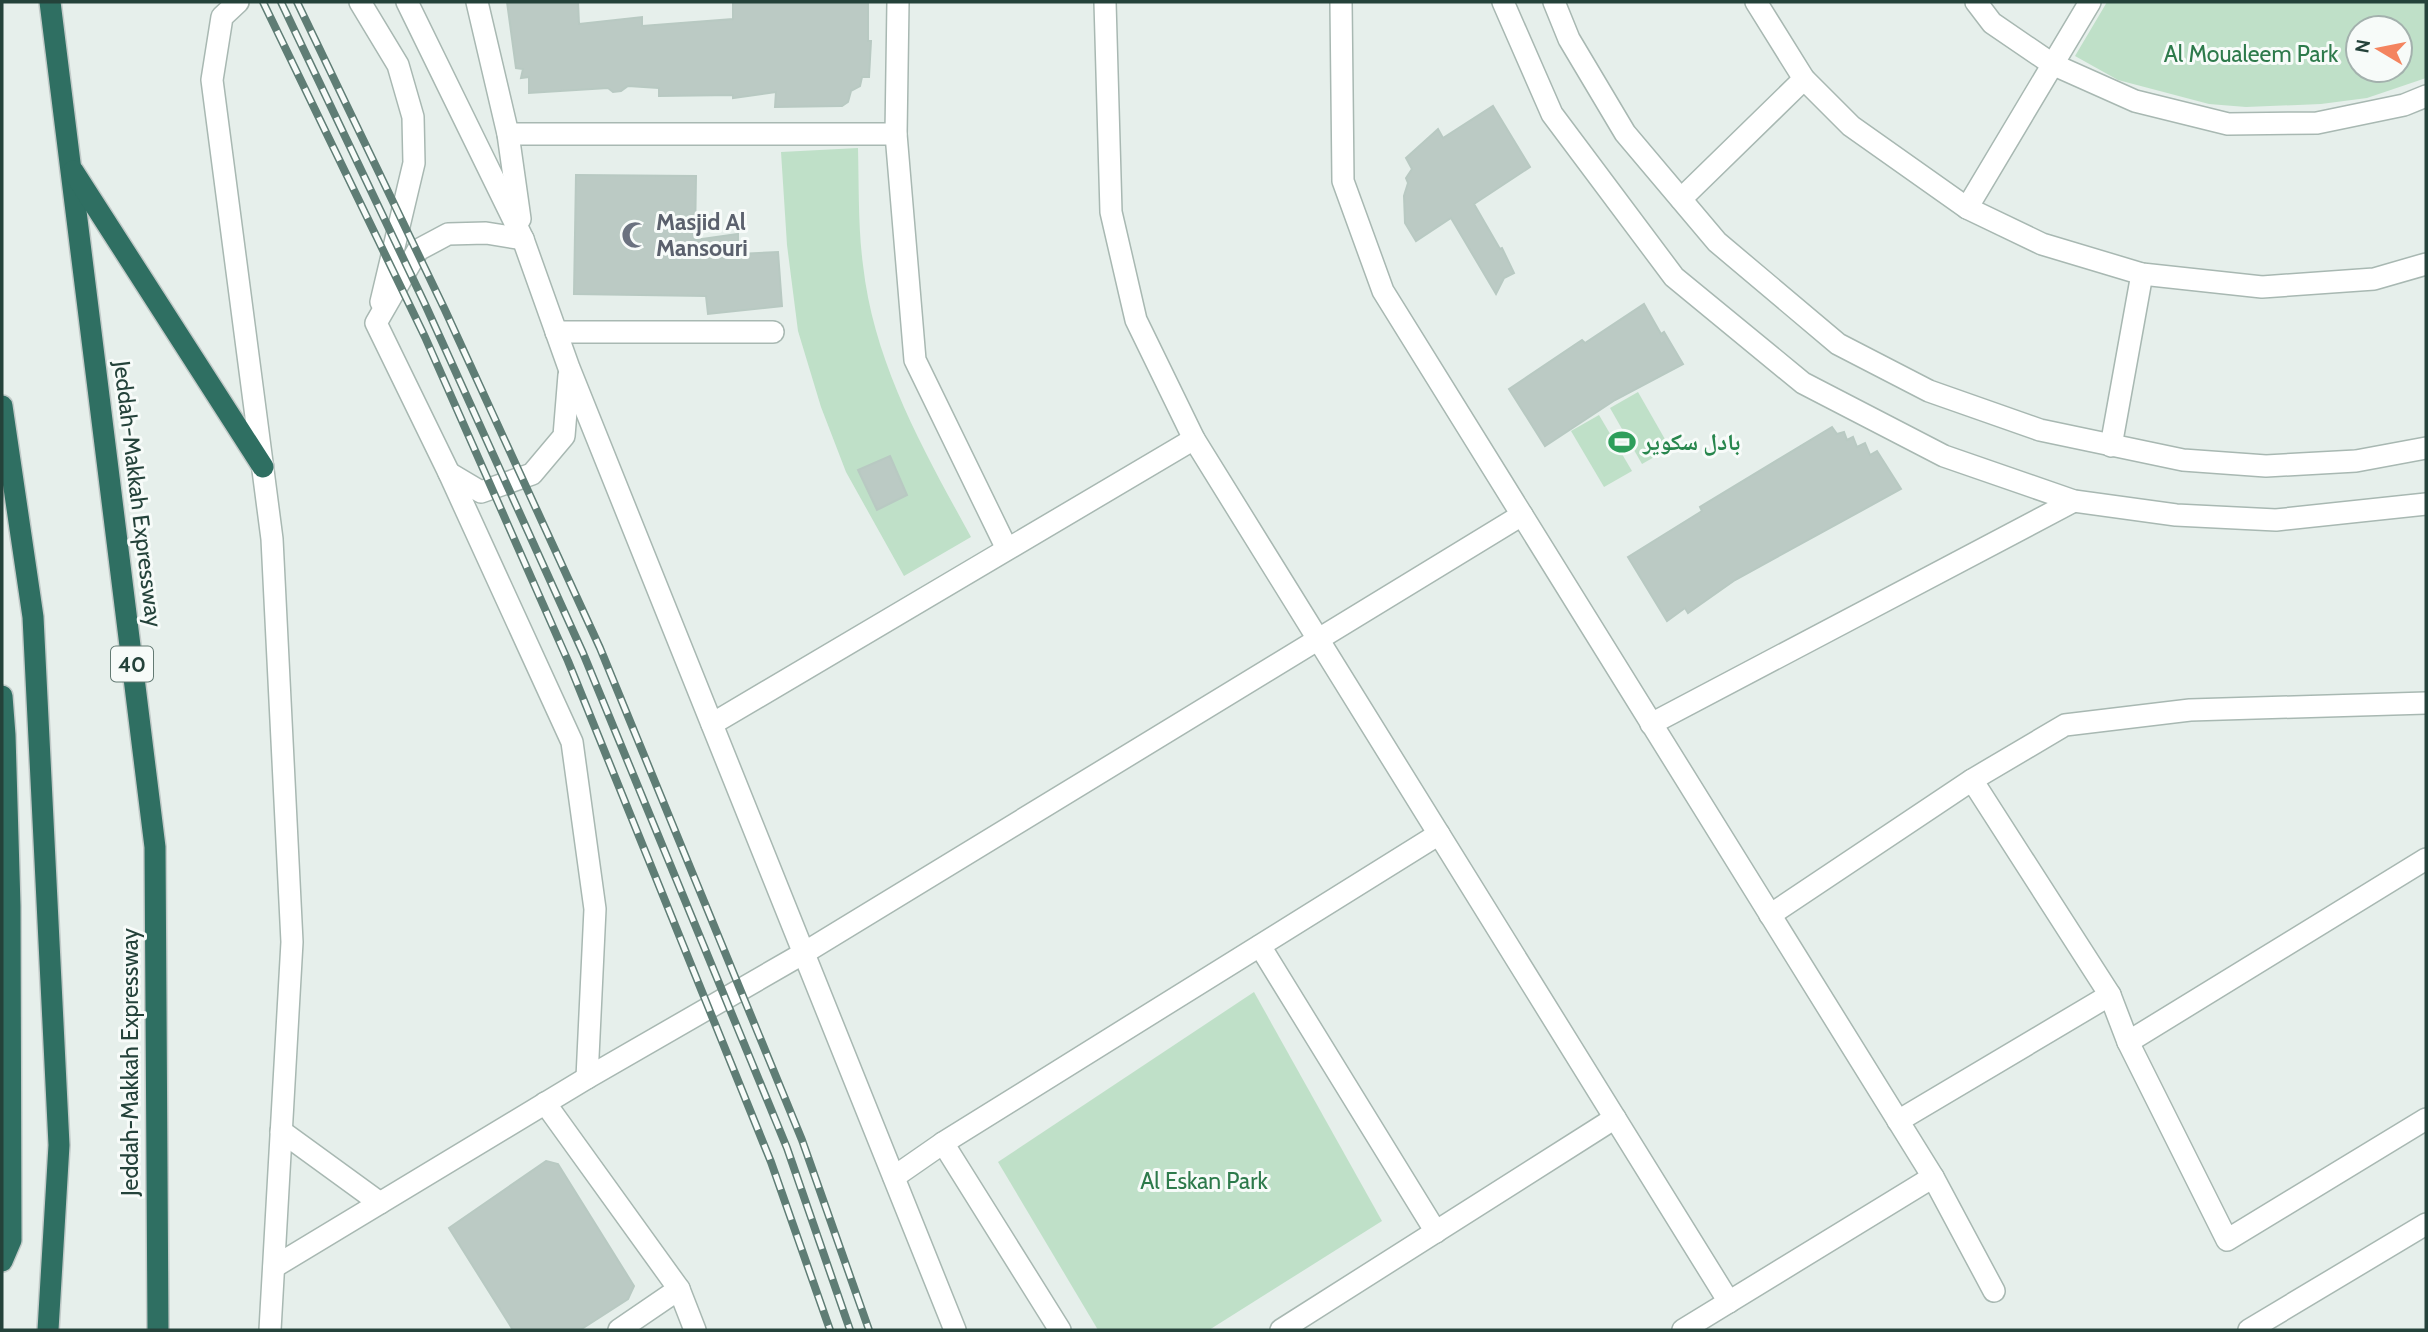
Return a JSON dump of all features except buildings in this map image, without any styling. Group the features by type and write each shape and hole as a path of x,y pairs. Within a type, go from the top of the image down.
{"highway":[{"name":"Jeddah-Makkah Expressway","path":"50,2 155,847 158,1330"},
{"path":"71,167 263,467"},
{"path":"2,406 33,617 39,728 59,1144 48,1330"},
{"path":"2,696 10,906 11,1114 11,1240 2,1261"}],"street":[{"path":"238,2 222,17 212,80 272,539 292,942 270,1330"},
{"path":"360,2 398,65 413,117 414,163 376,323 449,473 572,742 595,909 587,1079"},
{"path":"407,2 523,239 569,368 955,1330"},
{"path":"477,2 508,134 523,239"},
{"path":"898,2 896,134 915,360 1007,549"},
{"path":"1105,2 1111,212 1136,320 1194,439 1729,1303"},
{"path":"1341,2 1343,181 1383,291 1933,1177 1994,1291"},
{"path":"1503,2 1552,114 1674,277 1803,383 1944,456 2074,501 2176,515 2276,520 2426,504"},
{"path":"1554,2 1569,39 1625,133 1717,242 1838,344 1928,391 2040,430 2183,460 2266,466 2356,461 2426,448"},
{"path":"1756,2 1804,79 1851,126 1967,208 2042,244 2143,274 2262,287 2374,279 2426,264"},
{"path":"1976,2 1992,23 2052,64 2135,101 2228,124 2317,123 2404,105 2426,96"},
{"path":"1967,208 2090,2"},
{"path":"1681,199 1804,79"},
{"path":"508,134 896,134"},
{"path":"376,323 418,250 448,234 486,233 523,239"},
{"path":"2111,446 2143,274"},
{"path":"556,332 773,332"},
{"path":"449,473 481,492 532,474 564,436 569,368"},
{"path":"712,724 1194,439"},
{"path":"1651,724 2074,501"},
{"path":"274,1267 545,1103 803,953 1522,515"},
{"path":"1770,915 1972,780 2065,726 2190,710 2426,703"},
{"path":"1972,780 2110,995 2128,1042 2227,1240 2426,1119"},
{"path":"894,1177 943,1143 1438,834"},
{"path":"2128,1042 2426,859"},
{"path":"1260,946 1436,1232"},
{"path":"1898,1121 2110,995"},
{"path":"545,1103 679,1289 695,1330"},
{"path":"1281,1330 1615,1118"},
{"path":"281,1131 380,1203"},
{"path":"943,1143 1060,1330"},
{"path":"1683,1330 1933,1177"},
{"path":"2249,1330 2426,1224"},
{"path":"619,1330 679,1289"}],"green space":[{"name":"Al Moualeem Park","path":"2107,2 2426,2 2426,78 2414,82 2414,14 2344,14 2344,84 2408,84 2367,98 2321,104 2246,107 2209,104 2118,80 2075,56"},
{"path":"858,148 861,251 878,337 919,439 971,537 904,576 846,472 821,407 798,331 787,245 781,152"},
{"path":"1638,392 1670,448 1642,464 1610,408"},
{"path":"1599,415 1632,471 1604,487 1571,431"},
{"name":"Al Eskan Park","path":"1254,992 1382,1221 1209,1330 1098,1330 998,1162"}],"railway":[{"path":"263,2 425,337 568,661 771,1162 830,1330"},
{"path":"281,2 424,302 583,653 787,1148 850,1330"},
{"path":"297,2 445,310 600,648 802,1140 869,1330"}],"place":[{"name":"Masjid Al Mansouri","path":"635,235"},
{"name":"بادل سكوير","path":"1622,442"}]}
